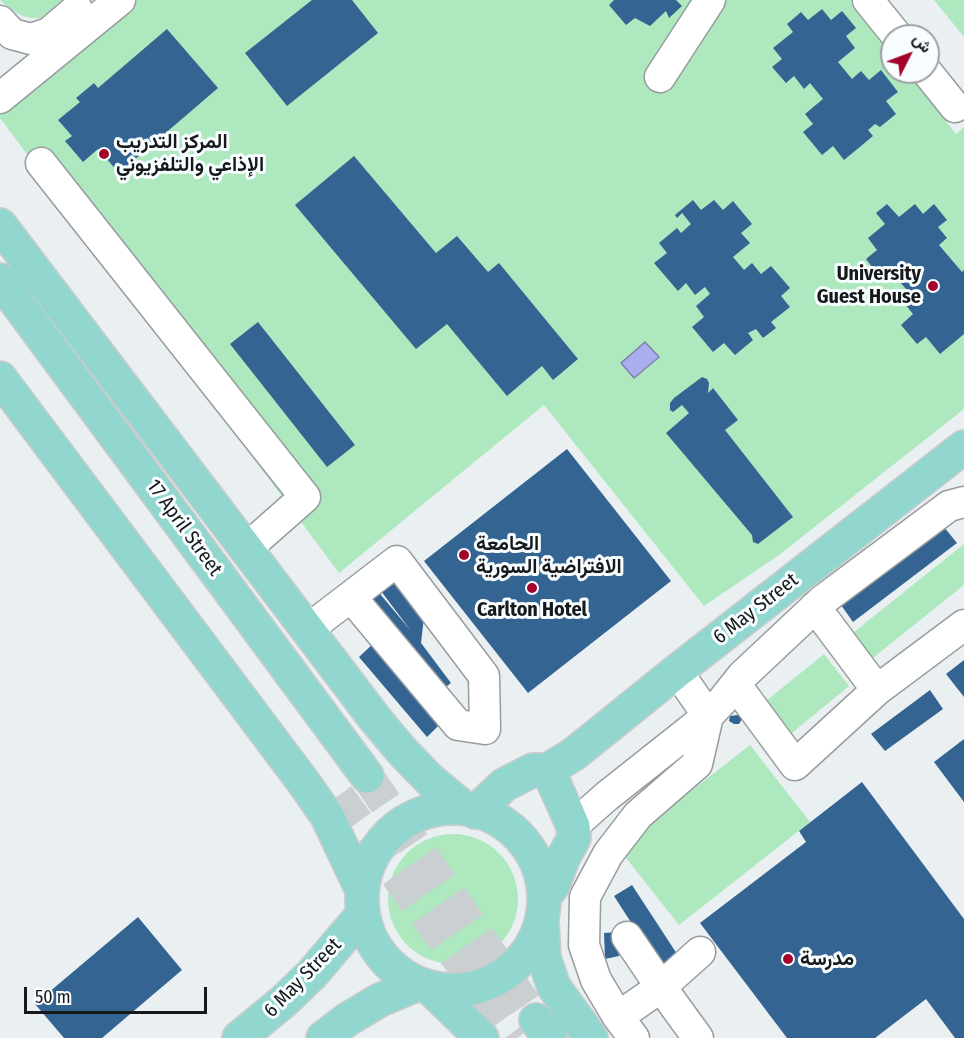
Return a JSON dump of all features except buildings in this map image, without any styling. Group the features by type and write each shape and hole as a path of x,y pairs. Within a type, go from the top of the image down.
{"main road":[{"path":"0,225 376,720 430,780 470,810"},
{"name":"17 April Street","path":"0,280 367,776"},
{"name":"17 April Street","path":"0,351 338,796"},
{"path":"0,378 327,816 362,902 373,943 392,967 424,986 482,1038"},
{"name":"6 May Street","path":"470,810 504,785 533,770 548,770 574,754 964,447"},
{"path":"323,1038 348,1019 381,1000 424,986 449,991 470,989 490,983 508,972 523,958 534,940 543,909 563,858 574,838 573,826 548,770"},
{"path":"362,902 368,866 379,845 396,828 417,815 440,809 470,810 486,815 509,828 527,848 540,871 544,958 554,987 591,1038"},
{"name":"6 May Street","path":"240,1038 312,974 362,902"}],"lane":[{"path":"0,21 12,34 32,39 50,33 88,0"},
{"path":"0,98 120,0"},
{"path":"660,77 710,0"},
{"path":"868,0 887,24"},
{"path":"937,84 955,107"},
{"path":"41,164 305,497 246,549"},
{"path":"573,826 708,716 742,676 815,607 959,512"},
{"path":"307,630 397,561 484,676 485,729 458,726 351,597"},
{"path":"815,607 877,690"},
{"path":"736,685 795,765 877,690 964,626"},
{"path":"677,671 708,716 697,764 638,815 608,854 585,897 584,945 596,980 626,1027 661,987 700,952"},
{"path":"627,937 698,1038"}],"green space":[{"path":"0,0 71,0 50,15 33,18 10,9"},
{"path":"137,0 853,0 880,35 880,84 917,84 956,134 964,127 964,409 779,555 704,606 544,405 339,573 0,118 0,111"},
{"path":"934,0 964,0 964,37"},
{"path":"964,544 964,585 869,661 849,636"},
{"path":"824,654 849,686 792,733 766,701"},
{"path":"750,745 810,822 679,925 618,848"},
{"path":"453,834 478,839 499,853 513,874 518,899 513,924 499,945 478,959 453,964 428,959 407,945 393,924 388,899 393,874 407,853 428,839"}],"water":[{"path":"645,342 659,357 634,378 621,363"}],"tunnel":[{"path":"367,776 536,1020"},
{"path":"338,796 517,1038"}],"place":[{"name":"المركز التدريب الإذاعي والتلفزيوني","path":"104,154"},
{"name":"University Guest House","path":"933,286"},
{"name":"الحامعة الافتراضية السورية","path":"464,555"},
{"name":"Carlton Hotel","path":"532,588"},
{"name":"مدرسة","path":"788,959"}]}
